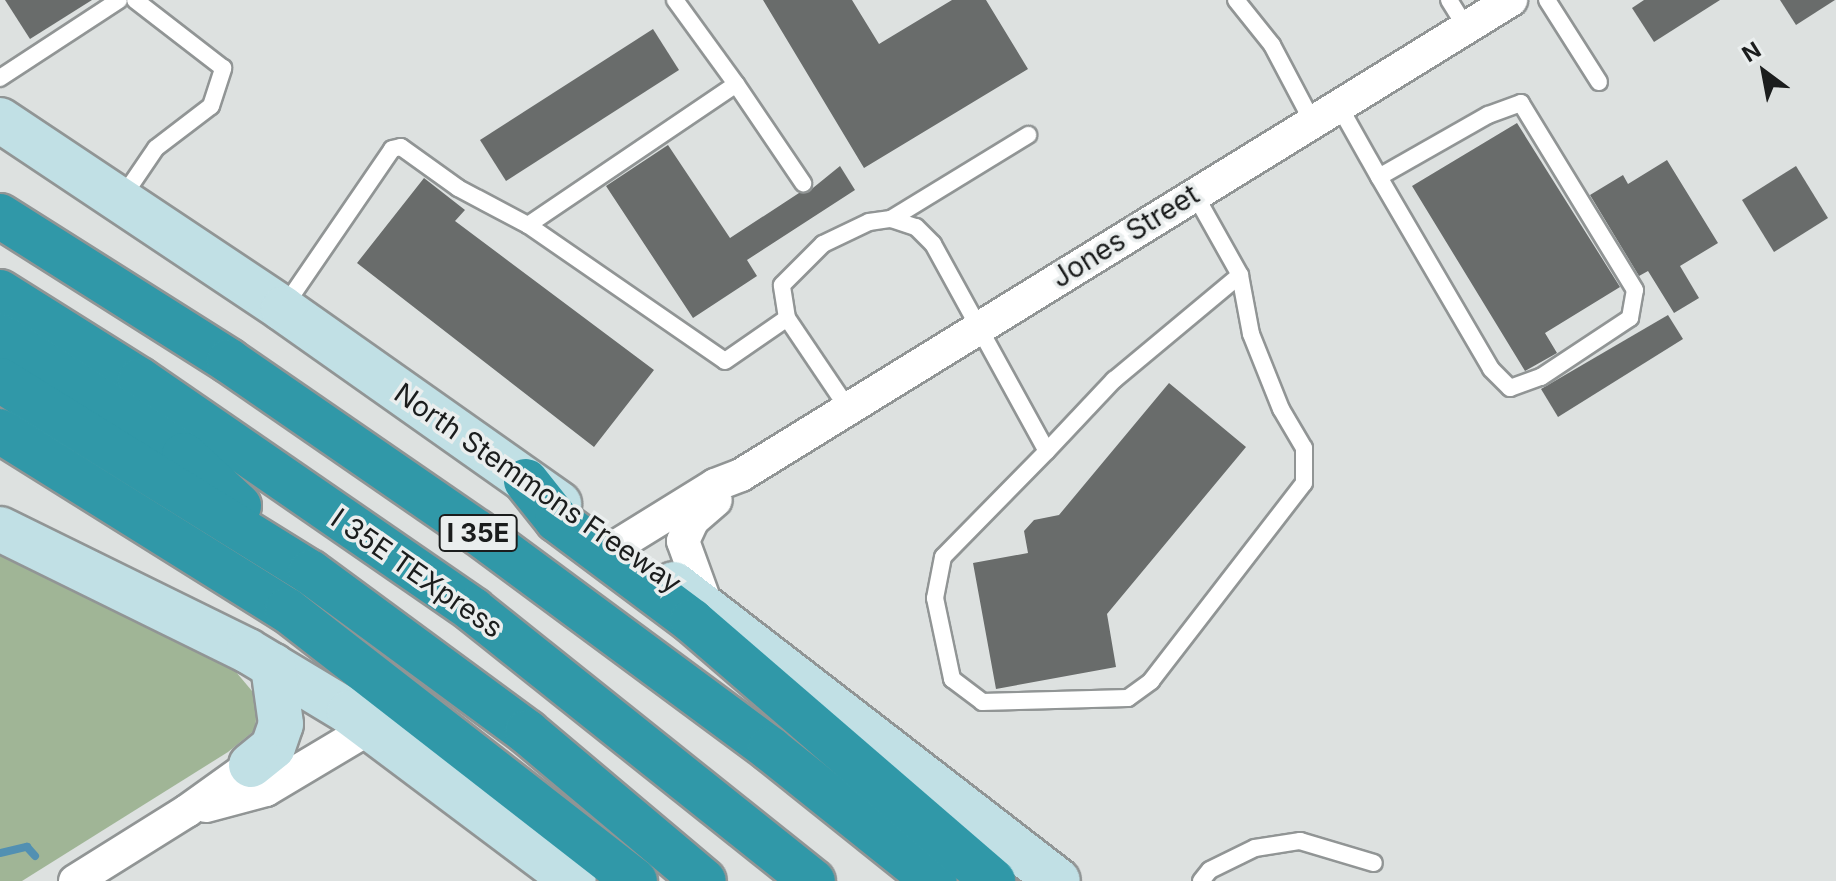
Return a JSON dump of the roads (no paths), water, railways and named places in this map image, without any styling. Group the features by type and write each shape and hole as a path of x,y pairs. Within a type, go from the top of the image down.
{"highway":[{"name":"I 35E","path":"0,216 229,361 477,532 770,749 935,881"},
{"name":"I 35E TEXpress","path":"0,292 140,380 473,610 813,881"},
{"path":"0,336 184,455 310,572"},
{"path":"0,380 310,572 527,732 704,881"},
{"path":"0,431 287,610 635,881"},
{"path":"526,481 557,520 692,621 993,881"}],"main road":[{"name":"North Stemmons Freeway","path":"0,120 283,309 707,607 1058,881"},
{"path":"0,529 273,666 370,728 574,881"},
{"path":"251,765 273,747 281,724 273,666"}],"street":[{"name":"Jones Street","path":"707,607 683,541 693,520 741,475 1511,0"},
{"name":"Jones Street","path":"618,545 715,485 741,475"},
{"path":"187,811 266,790 370,728"},
{"path":"75,881 187,811 251,765"}],"lane":[{"path":"0,78 119,0"},
{"path":"121,200 156,148 211,106 223,68 135,0"},
{"path":"675,0 803,183"},
{"path":"1236,0 1379,177 1491,369 1510,388 1541,377 1630,318 1635,290 1521,103 1488,115 1379,177"},
{"path":"1449,0 1466,27"},
{"path":"1547,0 1599,82"},
{"path":"528,225 736,84"},
{"path":"847,407 787,318 782,285 798,264 846,231 891,219 1028,135"},
{"path":"283,309 392,149 409,150 458,188 528,225 725,361 787,318"},
{"path":"1194,193 1240,275 1251,334 1281,409 1304,448 1304,483 1151,681 1128,698 982,702 952,679 935,598 943,557 1114,380 1240,275"},
{"path":"891,219 916,227 933,244 981,325 1047,451"},
{"path":"1201,881 1210,870 1255,848 1300,841 1374,863"}],"waterway":[{"path":"0,853 27,847 35,856"}]}
